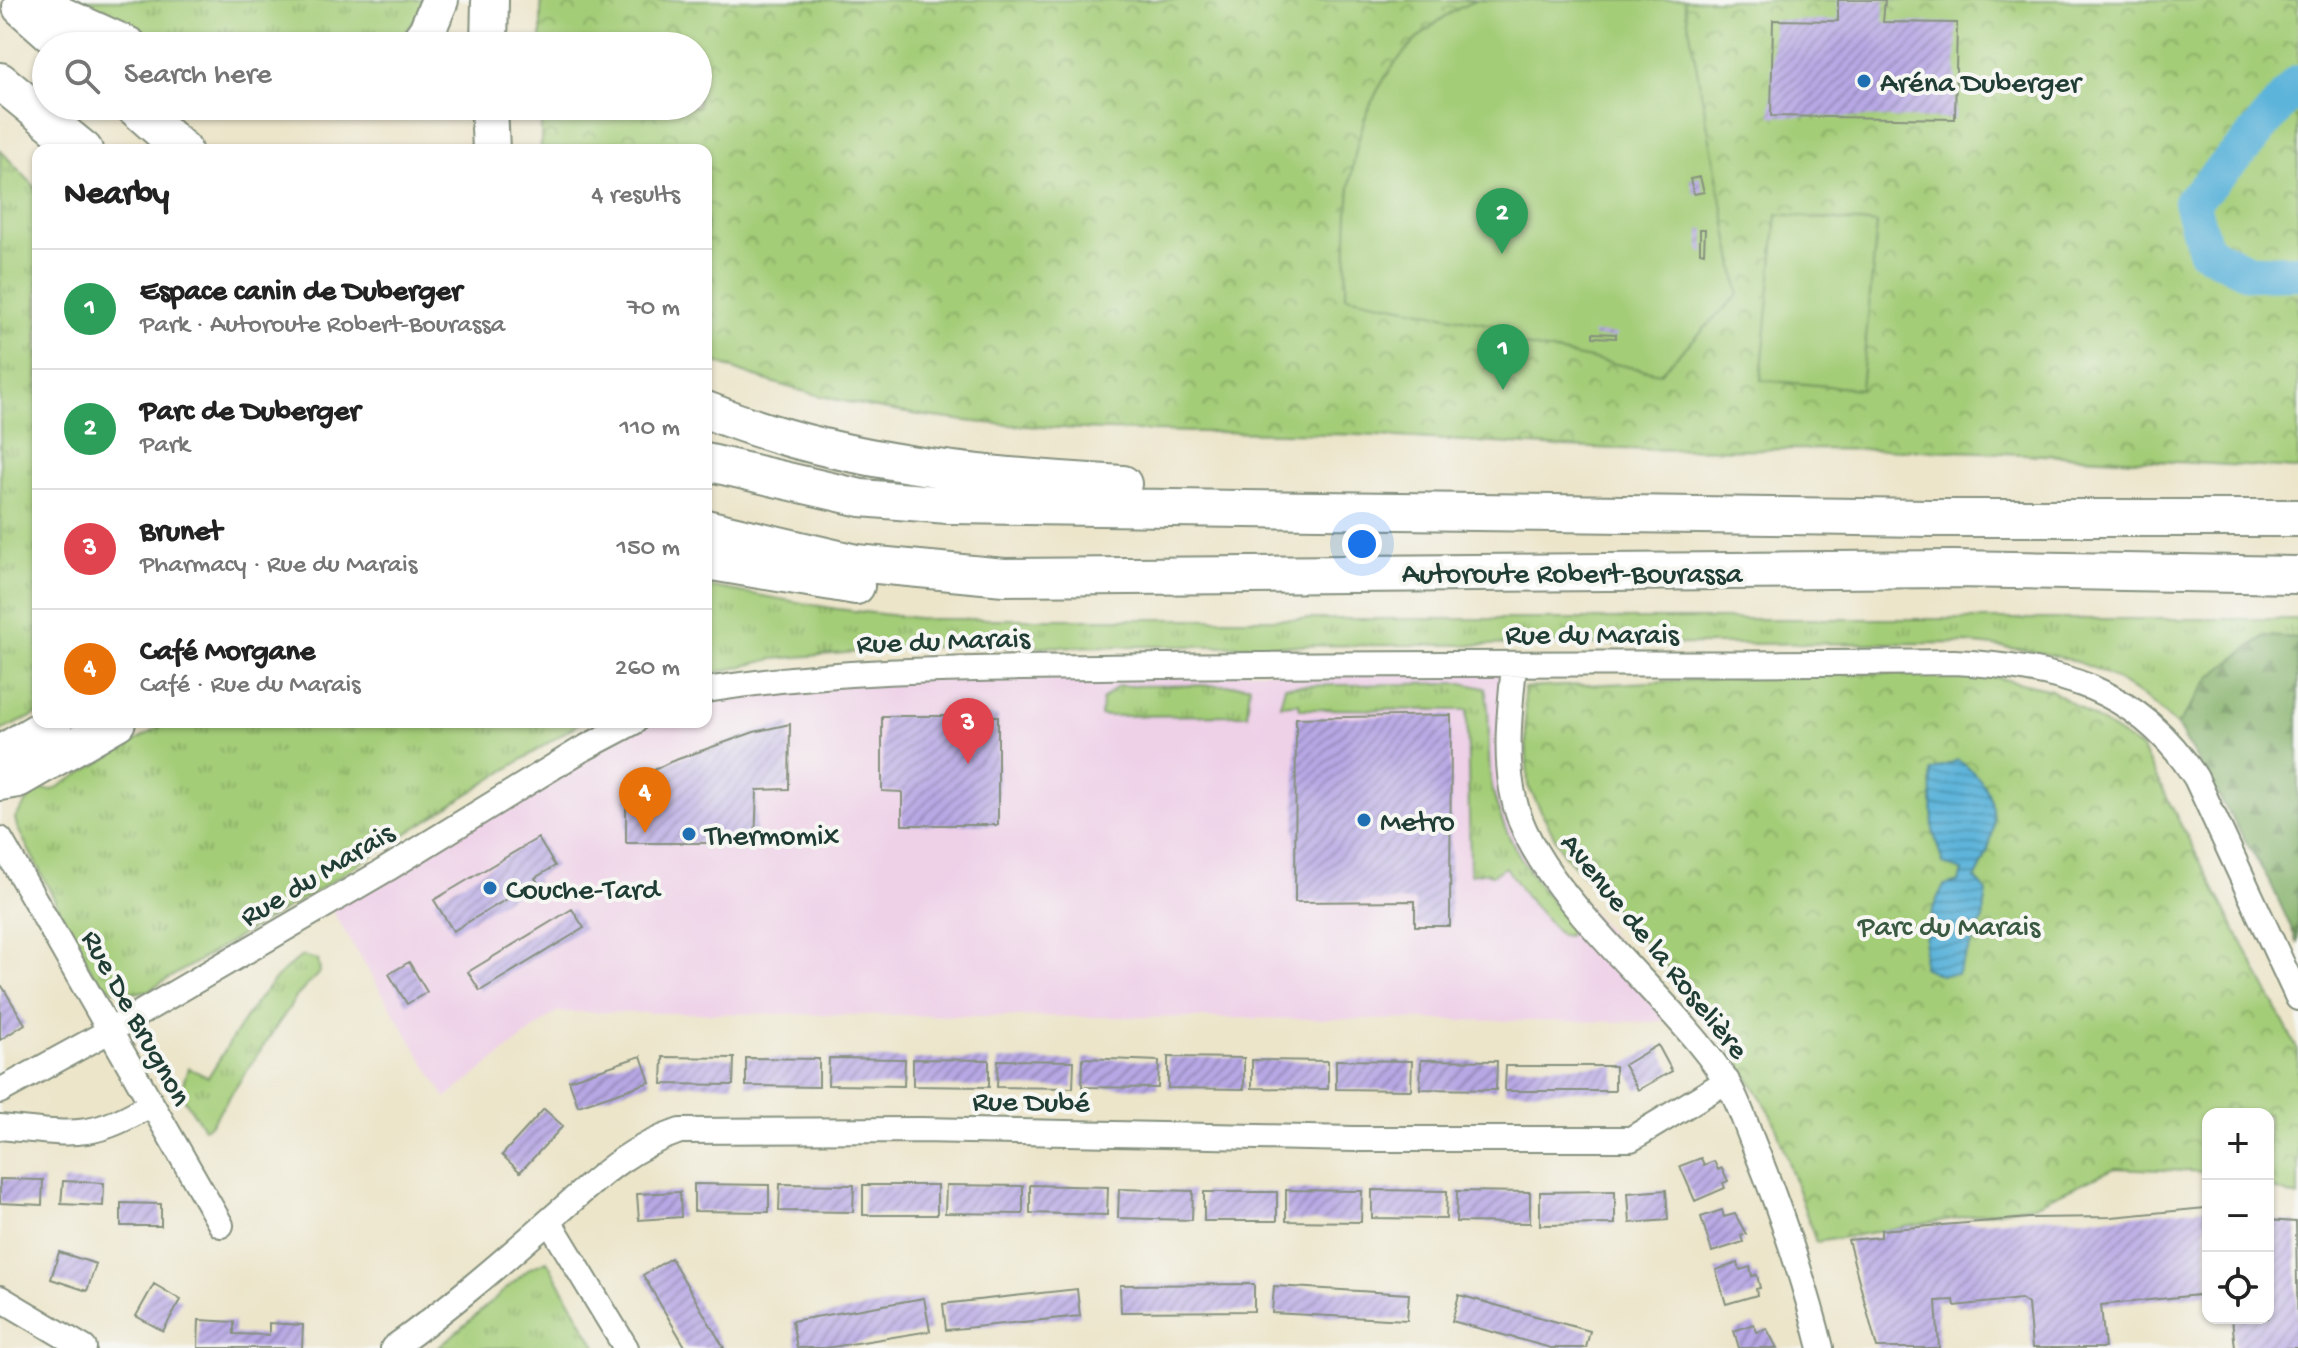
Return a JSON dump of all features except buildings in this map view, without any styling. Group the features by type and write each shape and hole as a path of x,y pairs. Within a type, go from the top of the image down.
{"highway":[{"path":"12,0 49,32"},
{"path":"28,0 98,32"},
{"path":"423,32 440,0"},
{"path":"489,32 490,0"},
{"path":"0,81 32,107"},
{"path":"0,92 43,144"},
{"path":"47,120 77,144"},
{"path":"149,120 176,144"},
{"path":"490,120 491,144"},
{"path":"712,412 818,448 896,463 996,476 1189,488 1354,511"},
{"name":"Autoroute Robert-Bourassa","path":"712,463 861,498 948,505 1930,518 2298,518"},
{"name":"Autoroute Robert-Bourassa","path":"712,529 856,563 1004,577 1937,569 2298,575"},
{"path":"712,562 824,581 926,593 1004,577"},
{"path":"0,754 44,728"},
{"path":"0,782 18,779 107,728"}],"street":[{"name":"Rue du Marais","path":"712,689 888,671 1262,665 1954,662 1992,664 2077,680 2120,699 2177,747 2196,778 2298,998"},
{"name":"Avenue de la Roselière","path":"1514,666 1510,768 1523,828 1543,862 1585,915 1680,1019 1727,1081 1800,1265 1821,1348"},
{"name":"Rue du Marais","path":"0,1091 111,1030 623,728"},
{"name":"Rue De Brugnon","path":"0,839 111,1030 149,1105 221,1225"},
{"name":"Rue Dubé","path":"393,1348 549,1221 617,1160 646,1142 680,1131 921,1130 1354,1139 1631,1139 1727,1081"},
{"path":"0,1127 93,1132 115,1126 149,1105"},
{"path":"549,1221 626,1348"},
{"path":"0,1298 84,1348"}],"shaded area":[{"path":"1514,666 1523,828 1680,1019 1652,1022 556,1012 446,1098 328,904 624,728 712,728 712,689 754,683"}],"green space":[{"path":"80,0 423,0 419,14 406,32 145,32"},
{"path":"541,0 2298,0 2298,469 1952,451 1622,449 1357,435 1110,430 1027,426 863,406 784,386 712,360 712,144 541,144 541,120 712,120 712,32 541,32"},
{"path":"1477,0 1684,0 1739,294 1660,373 1506,342 1508,328 1346,296 1349,193 1362,128 1374,98 1391,69 1415,41 1444,18"},
{"path":"0,150 32,184 32,717 0,731"},
{"path":"1777,214 1877,224 1861,389 1761,380"},
{"path":"712,587 837,609 926,619 2298,619 2298,638 2264,636 2212,676 2177,726 2128,686 2080,663 2029,651 1967,643 918,647 773,659 712,674"},
{"path":"2265,636 2298,638 2298,943 2271,884 2177,726 2212,676"},
{"name":"Parc du Marais","path":"1973,672 2051,690 2141,748 2298,1050 2298,1197 2274,1189 2274,1108 2202,1108 2202,1172 2115,1168 2034,1205 1816,1242 1774,1121 1762,1099 1697,1000 1563,853 1528,786 1524,688 1817,674"},
{"path":"1462,683 1485,688 1491,781 1502,822 1521,858 1570,925 1568,936 1560,935 1525,896 1506,867 1492,875 1486,872 1470,874 1467,710 1300,709 1299,703 1280,705 1285,686"},
{"path":"1250,685 1247,715 1101,716 1102,700 1118,686"},
{"path":"158,728 572,728 321,888 149,990 133,993 120,992 95,978 17,827 15,818 36,789 53,790"},
{"path":"302,956 318,960 320,972 297,996 211,1124 204,1128 180,1093 188,1068 208,1077 261,996"},
{"path":"547,1261 597,1348 438,1348 530,1268"}],"water":[{"path":"1958,760 1973,772 1991,800 1993,830 1975,879 1987,892 1983,919 1957,974 1940,975 1923,967 1926,935 1931,914 1944,886 1959,882 1962,871 1943,864 1933,830 1931,771"}],"waterway":[{"path":"2298,83 2246,145 2191,202 2205,250 2251,273 2298,272"}],"place":[{"name":"Aréna Duberger","path":"1864,81"},
{"name":"Parc de Duberger","path":"1502,254"},
{"name":"Espace canin de Duberger","path":"1503,390"},
{"name":"Brunet","path":"968,764"},
{"name":"Metro","path":"1364,820"},
{"name":"Café Morgane","path":"645,833"},
{"name":"Thermomix","path":"689,834"},
{"name":"Couche-Tard","path":"490,888"}]}
